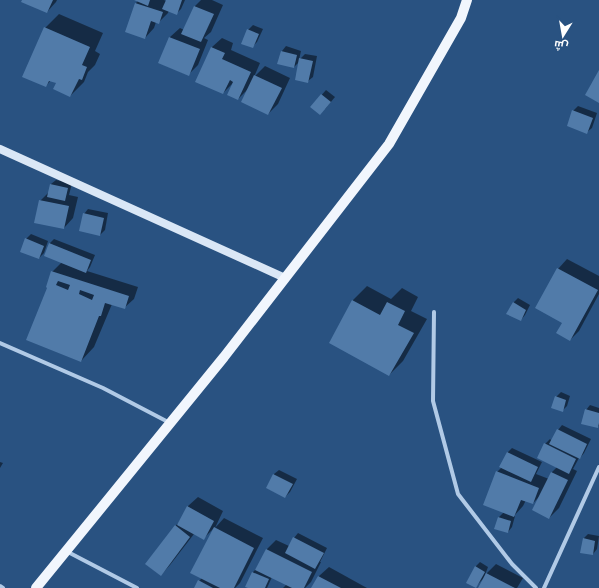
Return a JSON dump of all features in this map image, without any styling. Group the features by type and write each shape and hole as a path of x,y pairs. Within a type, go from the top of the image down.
{"main road":[{"path":"36,588 224,357 389,144 461,18 467,0"}],"street":[{"path":"0,149 285,278"},
{"path":"434,312 434,401 458,494 512,564 536,588"},
{"path":"0,343 103,388 170,423"},
{"path":"544,588 599,467"},
{"path":"66,551 137,588"}],"building":[{"path":"22,0 53,0 47,13 21,2"},
{"path":"134,0 150,0 148,6"},
{"path":"166,0 182,0 177,15 162,9"},
{"path":"135,3 163,12 159,24 151,21 145,39 125,32"},
{"path":"194,6 214,14 201,42 181,34"},
{"path":"44,27 90,47 82,65 87,67 82,80 79,79 70,97 53,89 56,83 49,81 46,87 22,77"},
{"path":"247,29 259,34 253,48 241,44"},
{"path":"169,37 200,49 189,76 158,63"},
{"path":"211,47 225,53 222,59 251,72 238,100 227,95 233,82 230,80 223,94 195,82"},
{"path":"281,51 297,55 294,68 277,64"},
{"path":"299,58 313,61 308,83 295,80"},
{"path":"599,70 599,103 585,95"},
{"path":"254,75 282,88 268,115 241,102"},
{"path":"321,94 331,102 320,115 310,107"},
{"path":"572,110 593,118 587,134 567,126"},
{"path":"50,184 68,188 65,201 47,197"},
{"path":"39,200 69,206 64,229 34,223"},
{"path":"83,213 104,218 100,236 79,231"},
{"path":"25,238 44,246 39,259 20,252"},
{"path":"49,243 91,260 86,273 44,256"},
{"path":"557,268 598,290 570,341 556,333 562,323 535,308"},
{"path":"51,271 129,296 125,309 105,303 81,362 26,340 47,288 46,287","holes":["58,281 70,285 68,290 56,285","80,290 94,295 92,300 79,294"]},
{"path":"352,300 380,315 387,302 405,311 398,325 414,333 389,376 329,343"},
{"path":"513,302 526,310 521,321 506,314"},
{"path":"555,396 566,400 563,412 551,408"},
{"path":"585,409 599,413 598,428 581,424"},
{"path":"557,429 587,444 580,459 549,444"},
{"path":"544,443 576,459 569,474 537,458"},
{"path":"507,452 538,467 531,482 499,467"},
{"path":"496,471 539,488 533,504 521,500 514,517 483,505"},
{"path":"551,472 568,480 549,519 532,510"},
{"path":"273,474 293,484 285,498 266,488"},
{"path":"187,506 214,521 204,540 177,525"},
{"path":"498,517 511,521 508,533 494,529"},
{"path":"175,525 190,537 161,576 145,564"},
{"path":"214,527 254,548 234,588 220,588 190,573"},
{"path":"293,537 324,553 315,569 285,553"},
{"path":"583,538 595,541 593,555 580,553"},
{"path":"266,549 312,572 304,588 292,588 255,570"},
{"path":"475,566 485,572 476,588 466,583"},
{"path":"252,572 269,579 265,588 245,587"},
{"path":"486,573 515,588 478,588"},
{"path":"318,576 341,588 311,588"},
{"path":"198,580 213,588 194,588"}]}
